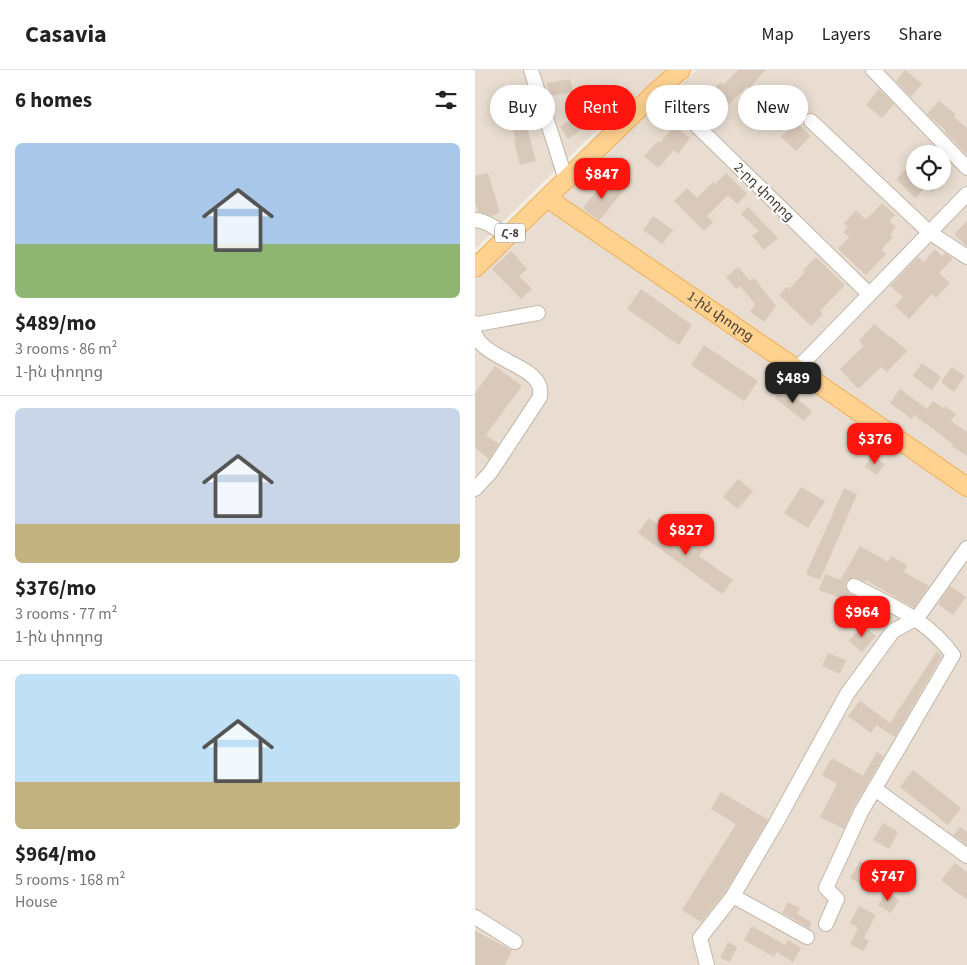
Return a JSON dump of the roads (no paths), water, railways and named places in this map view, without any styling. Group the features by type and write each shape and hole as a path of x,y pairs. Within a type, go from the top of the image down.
{"main road":[{"name":"Հ-8","path":"664,85 681,70"},
{"name":"Հ-8","path":"475,268 646,102"},
{"name":"1-ին փողոց","path":"547,198 967,487"}],"street":[{"path":"531,70 565,180"},
{"path":"873,70 967,168"},
{"path":"811,121 929,232 967,257"},
{"name":"2-րդ փողոց","path":"701,130 869,294"},
{"path":"797,369 967,194"},
{"path":"475,220 481,220 507,236"},
{"path":"475,323 538,314"},
{"path":"475,489 490,473 540,397 539,383 531,375 477,344"},
{"path":"707,965 700,938 733,896 776,823 847,694 893,631 917,618 967,548"},
{"path":"826,924 837,899 826,888 861,812 953,656 942,640 917,618 854,586"},
{"path":"875,789 967,856"},
{"path":"733,896 807,937"},
{"path":"475,918 515,942"}]}
